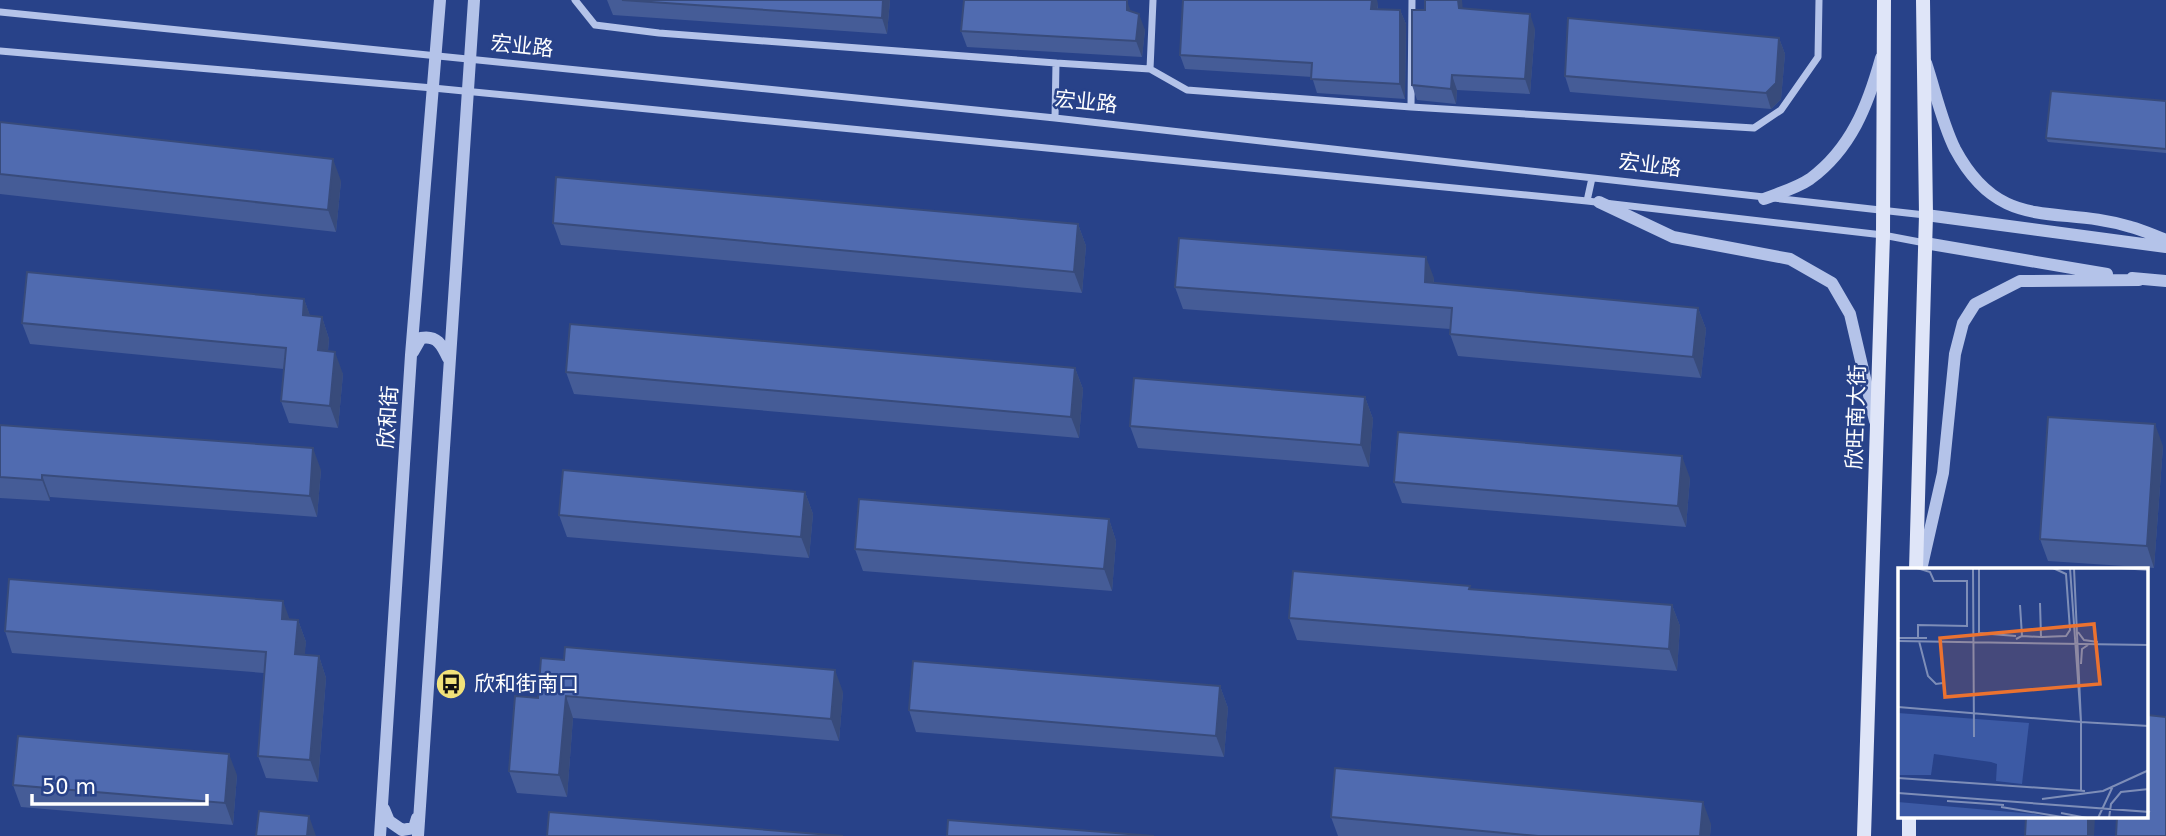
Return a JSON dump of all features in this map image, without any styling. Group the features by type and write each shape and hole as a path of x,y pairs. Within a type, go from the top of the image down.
{"main road":[{"name":"欣旺南大街","path":"1864,836 1883,235 1884,0"},
{"path":"1918,568 1926,215 1923,0"},
{"path":"1909,818 1909,836"}],"street":[{"name":"欣和街","path":"380,836 411,355 440,0"},
{"path":"418,836 474,0"},
{"path":"575,0 595,25 659,33 1150,69 1187,90 1754,128 1781,110 1818,57 1819,0"},
{"path":"1150,69 1153,0"},
{"path":"1411,107 1412,0"},
{"name":"宏业路","path":"0,12 1055,118 1765,199 1883,209 2166,247"},
{"path":"1765,199 1808,180 1842,149 1869,103 1884,48"},
{"name":"宏业路","path":"0,51 433,88 1593,202 1883,235 2139,280 2166,281"},
{"path":"1922,52 1954,147 1976,181 2003,201 2031,213 2130,226 2166,240"},
{"path":"1055,118 1056,63"},
{"path":"1591,178 1593,202 1673,237 1790,258 1832,283 1850,314 1877,429"},
{"path":"1919,568 1943,473 1955,354 1963,323 1975,303 2020,281 2139,280"},
{"path":"411,355 421,338 430,336 440,342 449,358"},
{"path":"383,805 388,821 402,830 414,828 420,810"}],"building":[{"path":"622,0 883,0 882,18"},
{"path":"964,0 1127,0 1127,10 1139,14 1136,41 961,31"},
{"path":"1183,0 1372,0 1371,9 1400,10 1400,84 1311,79 1312,63 1180,55"},
{"path":"1425,0 1458,0 1459,8 1530,14 1525,79 1452,75 1451,89 1412,85 1412,10 1425,10"},
{"path":"1568,18 1779,38 1776,83 1766,93 1565,76"},
{"path":"2051,91 2166,101 2166,149 2046,138"},
{"path":"0,122 333,159 328,210 0,174"},
{"path":"556,177 1078,224 1074,272 553,223"},
{"path":"1179,238 1426,257 1425,282 1698,308 1693,357 1450,334 1452,308 1175,287"},
{"path":"27,272 304,299 303,315 322,317 318,350 335,352 330,406 281,401 286,348 22,323"},
{"path":"570,324 1075,368 1071,417 566,372"},
{"path":"1134,378 1365,397 1361,445 1130,426"},
{"path":"2048,417 2155,424 2147,546 2040,539"},
{"path":"0,425 313,448 310,496 42,475 42,480 0,477"},
{"path":"1398,432 1682,456 1678,506 1394,482"},
{"path":"563,470 805,492 801,537 559,515"},
{"path":"859,499 1109,519 1104,569 855,549"},
{"path":"1293,571 1470,586 1469,589 1672,605 1669,649 1289,618"},
{"path":"9,579 283,601 282,619 298,620 295,654 319,656 310,760 258,756 266,652 5,631"},
{"path":"565,647 835,670 831,719 566,696 559,775 509,771 515,696 538,698 541,658 564,660"},
{"path":"913,661 1220,686 1216,736 909,710"},
{"path":"2148,715 2166,717 2166,836 2116,836 2117,818 2148,818"},
{"path":"18,736 229,754 225,803 13,785"},
{"path":"1335,768 1703,802 1700,836 1538,836 1331,817"},
{"path":"259,811 309,816 307,836 256,836"},
{"path":"549,812 843,836 547,836"},
{"path":"2026,818 2088,818 2088,836 2025,836"},
{"path":"948,820 1154,836 947,836"}],"place":[{"name":"欣和街南口","path":"451,684"}]}
